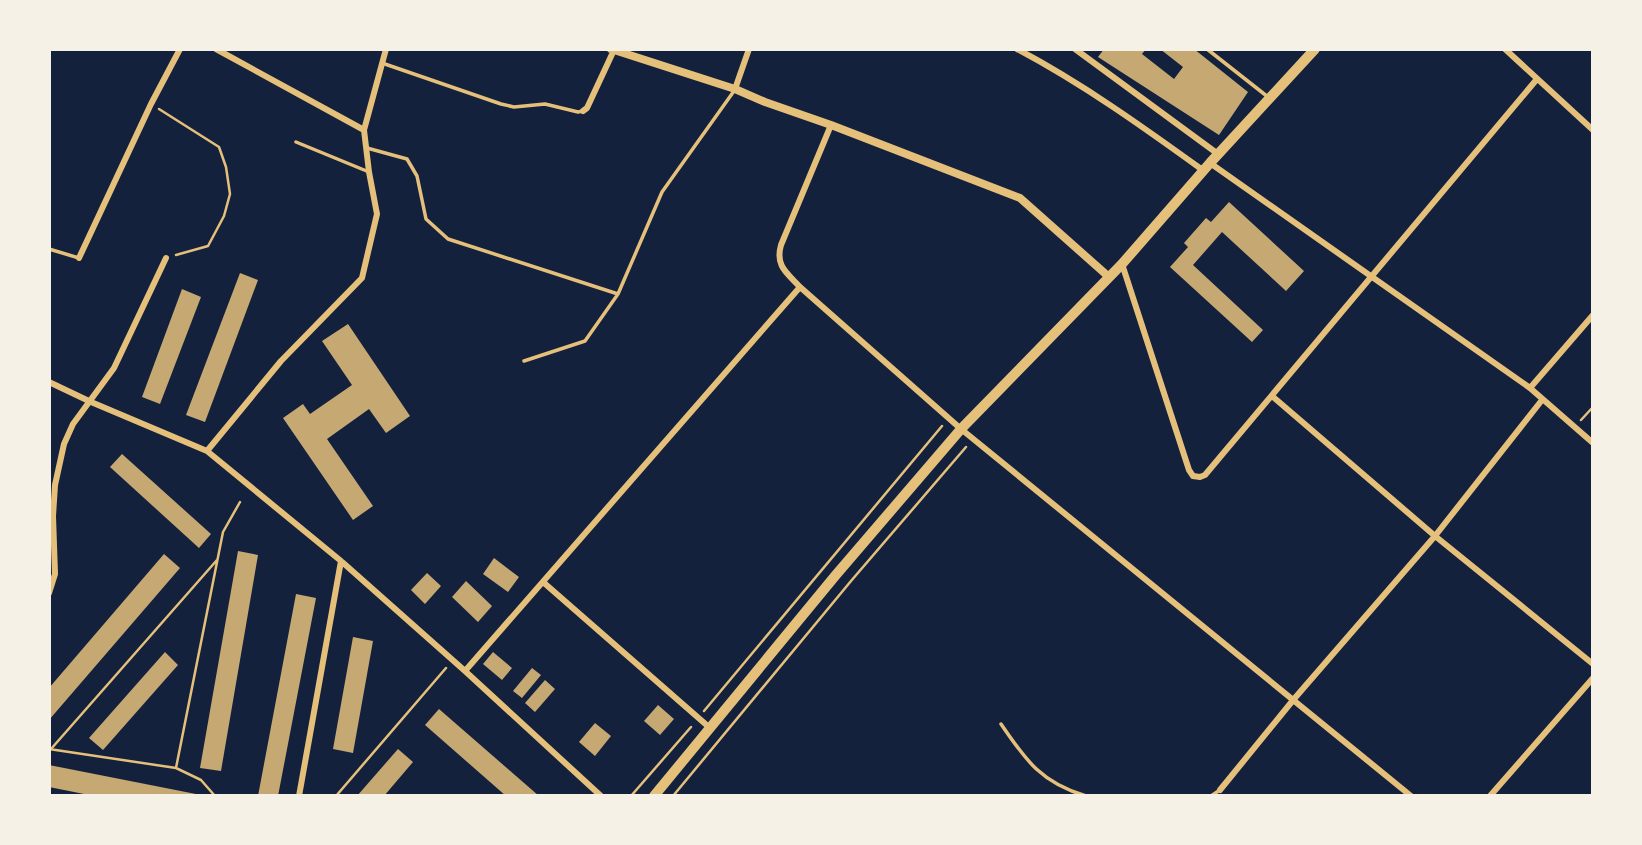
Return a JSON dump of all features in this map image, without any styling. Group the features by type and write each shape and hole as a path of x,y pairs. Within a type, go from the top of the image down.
{"main road":[{"path":"654,796 835,576 961,429 1122,264 1315,49"}],"street":[{"path":"79,258 151,104 180,49"},
{"path":"216,49 364,130"},
{"path":"206,451 281,361 362,278 377,214 364,130 386,49"},
{"path":"583,111 587,108 612,49 735,89 1020,198 1109,277"},
{"path":"735,89 749,49"},
{"path":"1017,49 1048,65 1373,276 1530,388 1593,443"},
{"path":"1075,49 1218,155"},
{"path":"1505,49 1593,130"},
{"path":"1122,264 1189,470 1200,477 1205,475 1272,396 1537,79"},
{"path":"831,125 779,253 778,259 782,267 800,287 961,429 1411,796"},
{"path":"49,593 55,574 52,486 64,444 73,424 119,360 166,258"},
{"path":"465,671 800,287"},
{"path":"1530,388 1593,315"},
{"path":"49,382 206,451 341,561 601,796"},
{"path":"1272,396 1435,536 1593,664"},
{"path":"1220,790 1294,699 1435,536 1542,400"},
{"path":"299,796 341,561"},
{"path":"543,582 710,728"},
{"path":"1490,796 1593,678"}],"lane":[{"path":"1207,49 1269,99"},
{"path":"382,63 501,104 514,107 545,104 583,111"},
{"path":"524,361 585,341 618,294 662,192 735,89"},
{"path":"296,142 369,172"},
{"path":"367,148 407,159 417,176 426,219 448,239 618,294"},
{"path":"49,249 79,258"},
{"path":"1002,724 1034,769 1056,784 1086,796"},
{"path":"1211,796 1220,790"}],"path":[{"path":"151,104 219,147 226,167 230,194 224,216 208,246 166,258"},
{"path":"1574,428 1593,407"},
{"path":"631,796 949,418"},
{"path":"673,796 851,580 973,438"},
{"path":"176,768 223,532 240,502"},
{"path":"50,749 218,558"},
{"path":"336,796 453,660"},
{"path":"50,749 176,768 201,780 215,796"}],"building":[{"path":"1104,49 1146,49 1142,54 1174,79 1183,67 1160,49 1194,49 1248,92 1219,135 1098,57"},
{"path":"1229,202 1304,271 1286,291 1222,232 1193,265 1263,330 1252,342 1170,267 1188,247 1184,243 1206,218 1211,222"},
{"path":"240,273 258,280 205,422 186,415"},
{"path":"182,289 201,297 160,404 142,397"},
{"path":"348,324 410,416 386,433 369,409 327,439 373,506 353,520 283,418 303,404 310,414 352,385 322,341"},
{"path":"122,454 211,534 199,548 110,467"},
{"path":"238,551 258,555 221,771 200,768"},
{"path":"164,554 180,568 49,720 49,688"},
{"path":"494,558 519,577 508,592 483,574"},
{"path":"427,573 441,586 425,604 411,590"},
{"path":"466,581 492,606 478,622 452,597"},
{"path":"296,594 316,598 278,796 258,796"},
{"path":"353,637 373,641 353,753 333,749"},
{"path":"165,652 178,665 103,750 89,738"},
{"path":"493,652 512,668 502,680 483,664"},
{"path":"532,668 541,675 522,698 513,691"},
{"path":"545,680 555,689 535,712 525,703"},
{"path":"658,705 674,719 660,735 644,721"},
{"path":"439,709 539,796 506,796 425,725"},
{"path":"595,723 611,736 595,756 579,742"},
{"path":"398,749 413,762 384,796 357,796"},
{"path":"49,765 201,796 94,796 49,787"}]}
